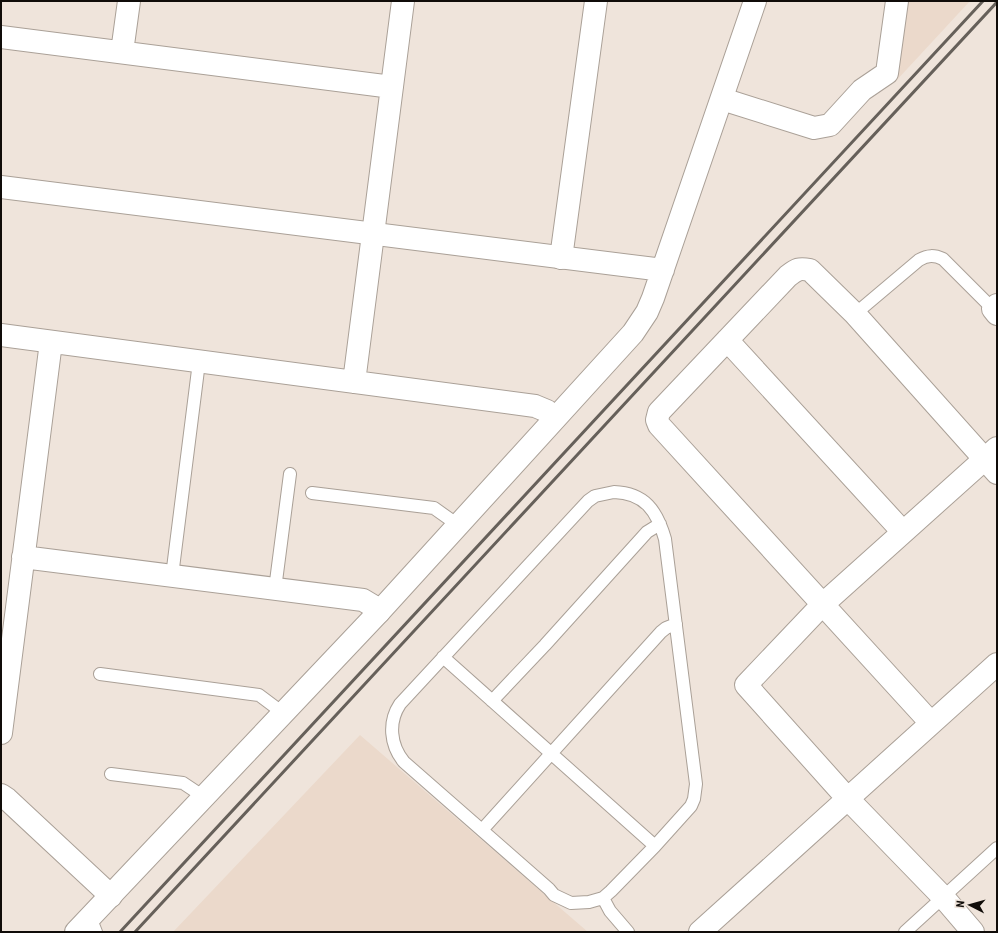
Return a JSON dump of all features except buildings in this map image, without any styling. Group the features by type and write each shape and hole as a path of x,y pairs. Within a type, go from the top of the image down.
{"street":[{"path":"122,52 129,1"},
{"path":"354,382 403,1"},
{"path":"561,258 596,1"},
{"path":"87,927 111,896 379,612 633,333 647,312 663,270 755,1"},
{"path":"722,99 814,128 830,125 862,90 887,73 897,1"},
{"path":"1,37 392,87"},
{"path":"1,187 663,270"},
{"path":"931,723 822,605 659,425 657,420 659,412 796,269 803,268 810,270 855,314 993,460 903,532 822,605 746,685 848,799 944,898 973,932"},
{"path":"1,335 535,406 547,411 555,418"},
{"path":"727,340 903,532"},
{"path":"1,733 51,342"},
{"path":"23,557 363,600 379,612"},
{"path":"700,932 997,664"},
{"path":"1,795 111,896"}],"lane":[{"path":"855,314 919,260 926,256 935,256 943,259 996,309"},
{"path":"172,576 199,362"},
{"path":"275,589 290,474"},
{"path":"312,492 434,508 458,525"},
{"path":"614,492 623,492 639,497 647,503 660,524 666,539 696,784 695,791 691,806 611,891 603,898 580,904 571,903 554,895 404,762 398,756 393,742 392,727 396,711 400,704 588,501 595,496 614,492"},
{"path":"492,701 647,532 660,524"},
{"path":"482,830 661,632 670,625 676,624"},
{"path":"443,657 655,846"},
{"path":"100,674 259,695 283,713"},
{"path":"111,774 183,783 204,797"},
{"path":"905,932 997,848"},
{"path":"603,898 610,910 628,932"}],"shaded area":[{"path":"909,1 970,1 895,82"},
{"path":"360,735 588,932 173,932"}],"railway":[{"path":"120,932 983,1"},
{"path":"135,932 997,2"}]}
